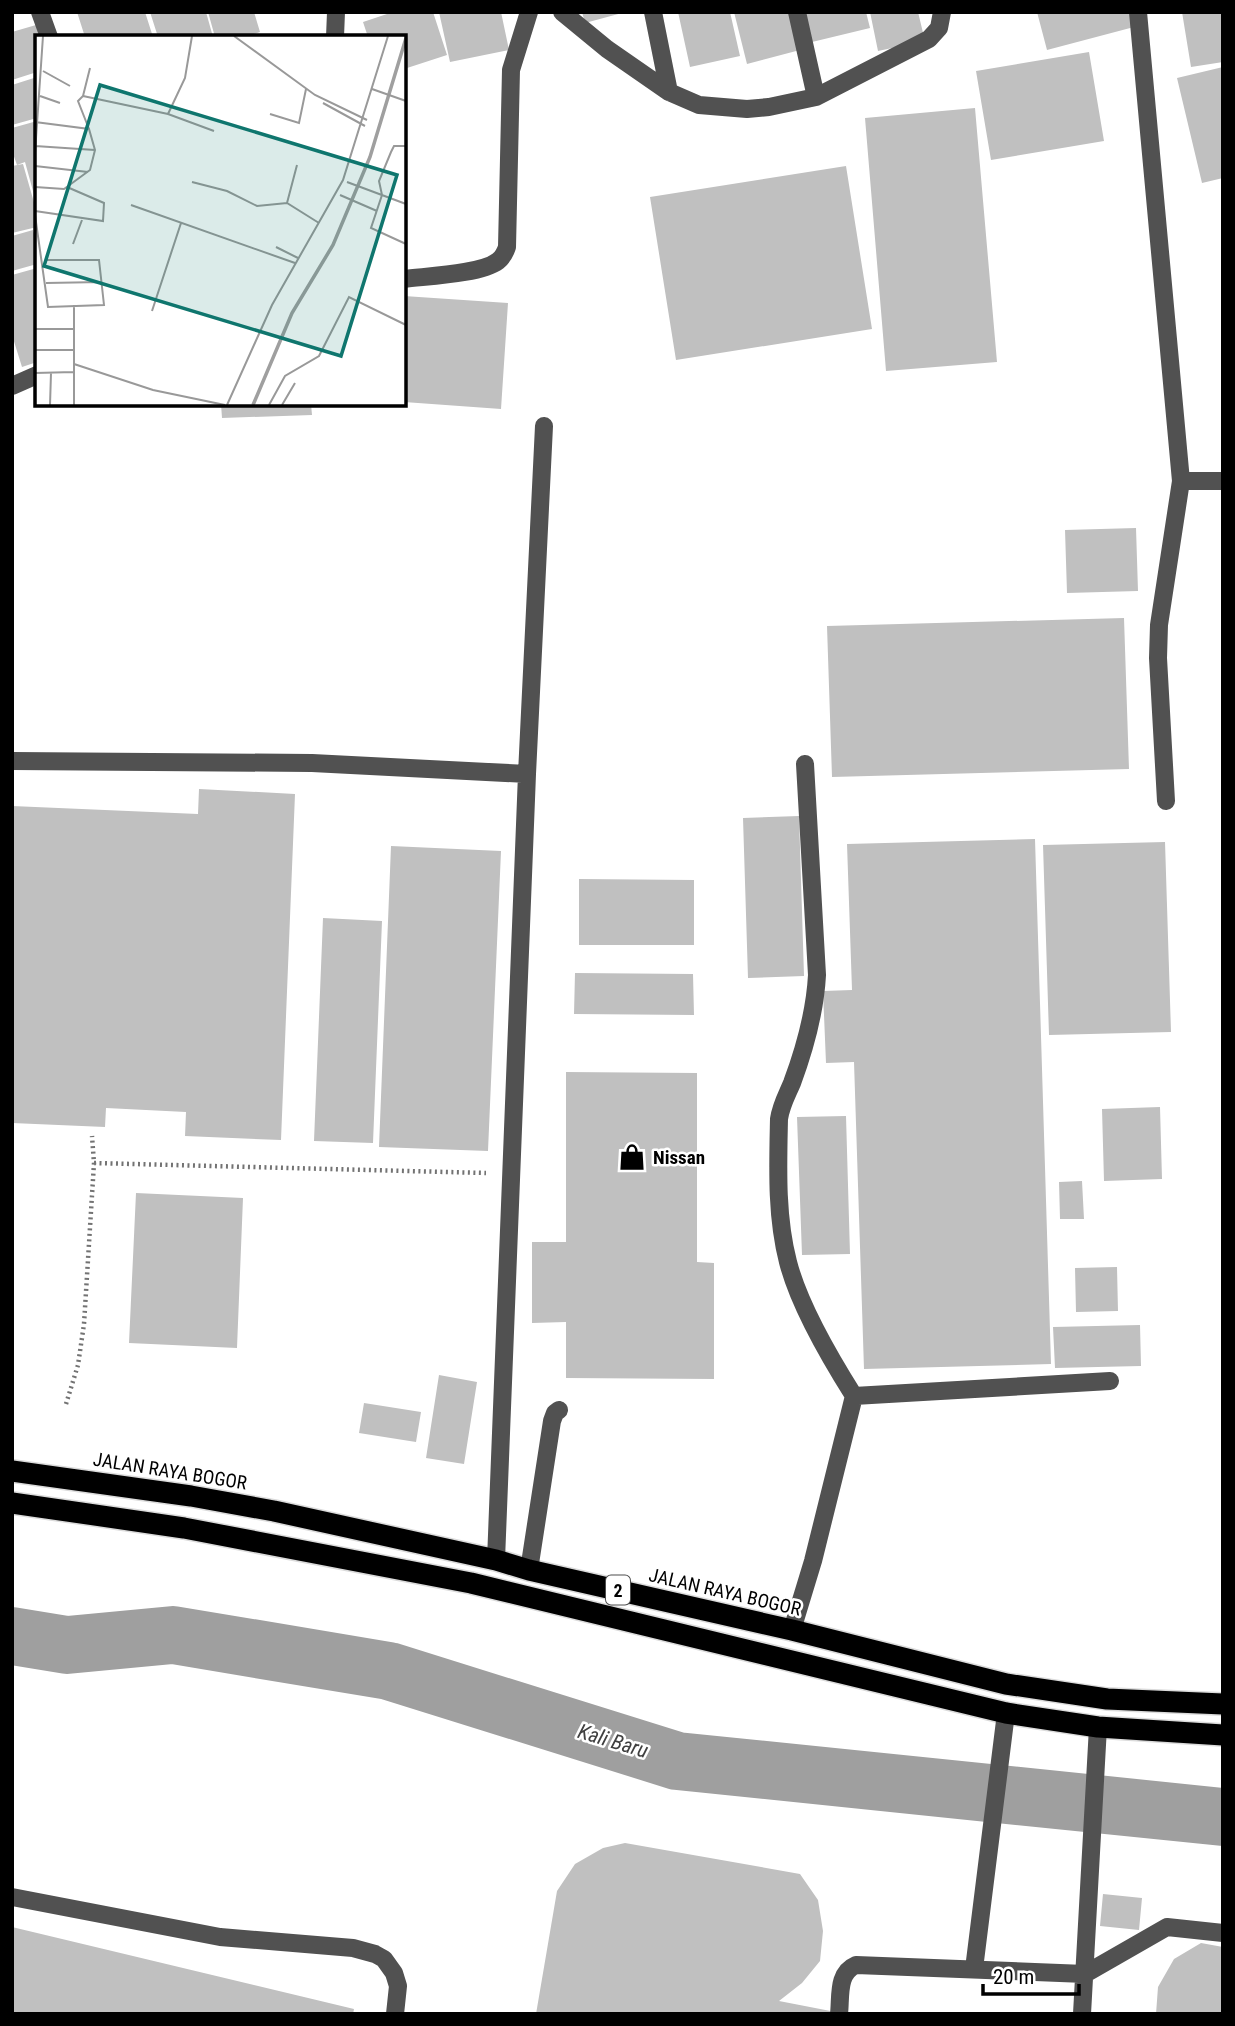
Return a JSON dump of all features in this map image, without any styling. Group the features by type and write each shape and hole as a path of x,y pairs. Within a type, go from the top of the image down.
{"highway":[{"name":"JALAN RAYA BOGOR","path":"12,1471 177,1494 274,1511 496,1560 1006,1684 1107,1699 1223,1704"},
{"name":"2","path":"12,1503 184,1528 471,1583 1006,1713 1098,1727 1223,1735"}],"street":[{"path":"40,12 48,35"},
{"path":"335,35 337,12"},
{"path":"406,279 481,269 496,262 504,254 507,247 511,70 529,12"},
{"path":"562,12 669,92 699,105 747,109 816,97 929,39 939,28 944,15"},
{"path":"653,12 669,92"},
{"path":"797,12 816,97"},
{"path":"1138,12 1181,481 1158,657 1166,801"},
{"path":"12,386 35,376"},
{"path":"496,1560 527,774 544,426"},
{"path":"1181,481 1223,481"},
{"path":"12,761 312,763 527,774"},
{"path":"792,1630 813,1561 854,1396 835,1366 798,1291 787,1260 779,1213 781,1106 806,1040 816,998 817,975 804,764"},
{"path":"854,1396 1110,1381"},
{"path":"529,1570 552,1421 559,1410"},
{"path":"974,1969 1006,1713"},
{"path":"1082,2014 1098,1727"},
{"path":"12,1897 220,1937 353,1948 375,1954 384,1959 394,1973 398,1986 395,2014"},
{"path":"839,2014 842,1977 852,1966 1085,1974 1167,1927 1223,1933"}],"path":[{"path":"66,1404 78,1365 84,1324 94,1163 92,1136"},
{"path":"94,1163 511,1173"}],"building":[{"path":"77,12 145,12 152,35 84,35"},
{"path":"150,12 206,12 212,35 157,35"},
{"path":"208,12 254,12 260,32 250,35 214,35"},
{"path":"393,12 433,12 447,55 406,68 406,35 367,35 363,22"},
{"path":"439,12 501,12 509,50 450,62"},
{"path":"582,12 622,12 622,13 585,23"},
{"path":"678,12 730,12 740,56 690,67"},
{"path":"734,12 791,12 800,50 747,64"},
{"path":"805,12 866,12 870,28 812,42"},
{"path":"870,12 918,12 925,41 878,51"},
{"path":"1037,12 1130,12 1134,27 1047,50"},
{"path":"1182,12 1223,12 1223,62 1191,67"},
{"path":"36,25 39,35 35,35 35,73 12,80 12,32"},
{"path":"1089,52 1104,141 991,160 976,71"},
{"path":"1223,67 1223,178 1202,183 1177,78"},
{"path":"35,78 35,119 12,125 12,85"},
{"path":"975,108 997,362 886,371 865,118"},
{"path":"35,122 35,198 25,162 17,165 12,151 12,128"},
{"path":"23,164 35,206 35,227 12,233 12,166"},
{"path":"846,166 872,329 676,360 650,197"},
{"path":"33,230 35,265 12,271 12,236"},
{"path":"35,269 35,363 22,367 12,335 12,275"},
{"path":"406,296 508,303 501,409 406,402"},
{"path":"221,406 311,406 312,415 222,418"},
{"path":"1136,528 1138,591 1067,593 1065,530"},
{"path":"1124,618 1129,769 832,777 827,626"},
{"path":"199,789 295,794 281,1140 185,1136 186,1112 106,1108 105,1127 12,1123 12,806 198,814"},
{"path":"799,816 804,976 748,978 743,818"},
{"path":"1035,839 1051,1364 864,1369 854,1062 826,1063 823,991 852,990 847,844"},
{"path":"1165,842 1171,1032 1049,1035 1043,845"},
{"path":"391,846 501,851 488,1151 379,1147"},
{"path":"579,879 694,880 694,945 579,945"},
{"path":"323,918 382,921 373,1143 314,1141"},
{"path":"575,973 693,974 694,1015 574,1014"},
{"name":"Nissan","path":"566,1072 697,1073 697,1262 714,1263 714,1379 566,1378 566,1322 532,1323 532,1242 566,1242"},
{"path":"1160,1107 1162,1179 1104,1181 1102,1109"},
{"path":"846,1116 850,1254 802,1255 797,1117"},
{"path":"1082,1181 1084,1219 1060,1219 1059,1182"},
{"path":"136,1193 243,1198 237,1348 129,1343"},
{"path":"1117,1267 1118,1311 1076,1312 1075,1268"},
{"path":"1140,1325 1141,1366 1055,1368 1053,1327"},
{"path":"439,1375 477,1382 464,1464 426,1458"},
{"path":"364,1403 421,1412 416,1442 359,1433"},
{"path":"625,1843 800,1874 818,1900 823,1931 820,1961 802,1983 779,2001 846,2014 536,2014 557,1891 575,1864 603,1848"},
{"path":"1103,1894 1142,1898 1139,1930 1100,1926"},
{"path":"12,1927 354,2009 353,2014 12,2014"},
{"path":"1201,1943 1223,1947 1223,2014 1156,2014 1158,1987 1174,1959"}],"waterway":[{"name":"Kali Baru","path":"12,1636 67,1645 173,1635 389,1671 677,1761 1223,1817"}],"place":[{"name":"Nissan","path":"632,1157"}]}
